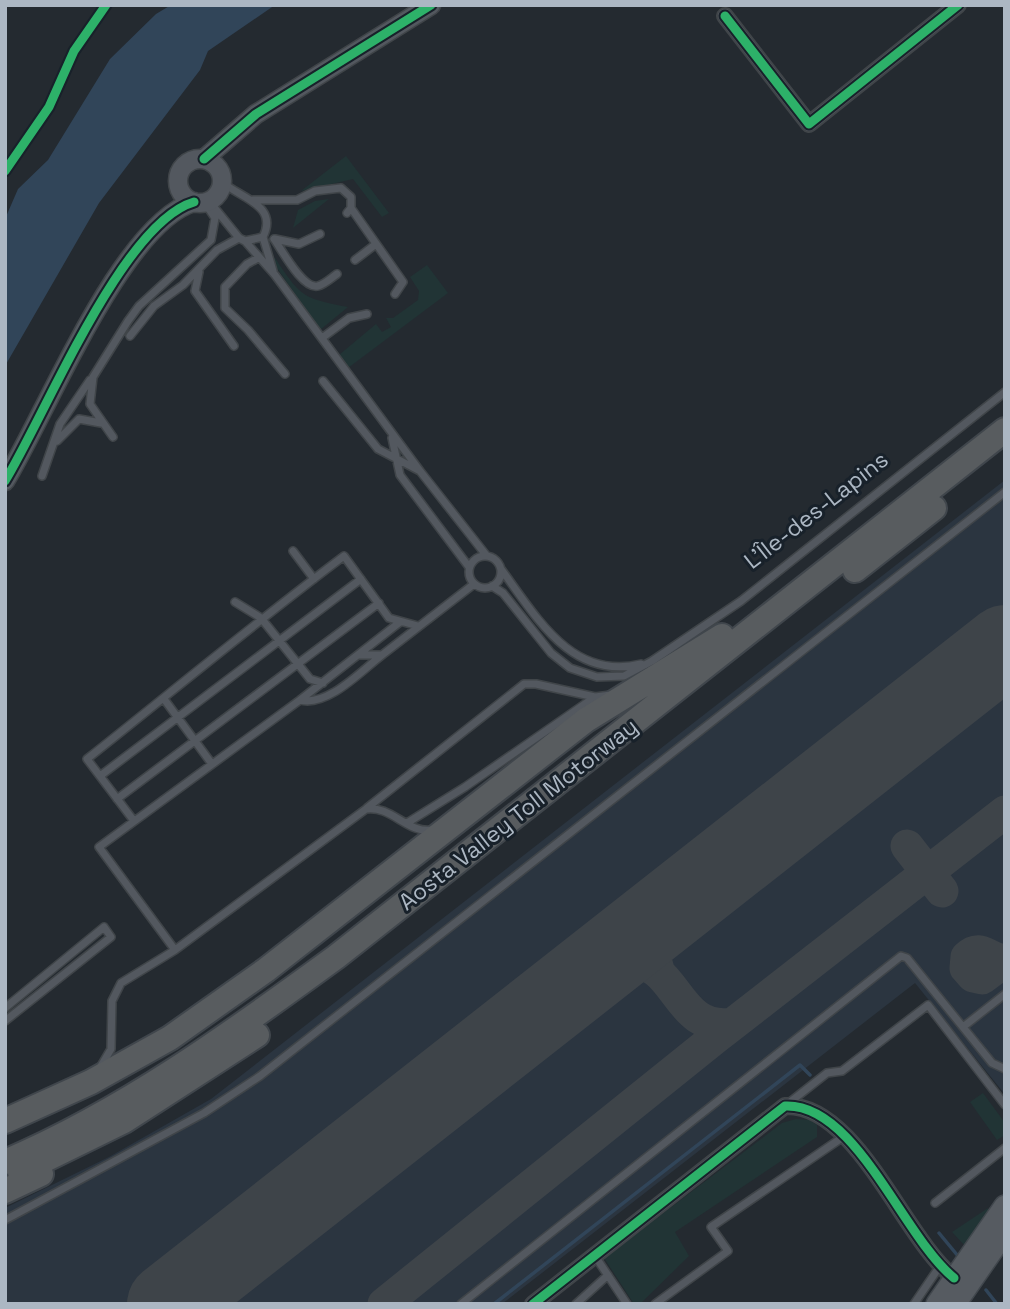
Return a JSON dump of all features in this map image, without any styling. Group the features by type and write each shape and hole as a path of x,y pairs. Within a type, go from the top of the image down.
{"highway":[{"name":"Aosta Valley Toll Motorway","path":"5,1161 169,1074 230,1035 336,957 1005,430"},
{"name":"Aosta Valley Toll Motorway","path":"5,1179 124,1121 229,1055 350,967 1005,450"},
{"path":"5,1120 91,1082 170,1038 266,970 555,743 626,693 727,633 814,568 912,504"},
{"path":"5,1191 79,1154 124,1121"}],"main road":[{"path":"955,1304 1005,1206"},
{"path":"937,1304 947,1272 976,1261 1005,1232"}],"street":[{"path":"5,481 117,274 174,210 201,202 218,193 215,170 256,114 431,5"},
{"path":"725,16 809,124 958,5"},
{"path":"159,225 178,187 179,175 185,165 193,160 215,170"},
{"path":"178,187 185,197 201,202"},
{"path":"533,1304 785,1106 798,1105 816,1113 846,1135 947,1272"}],"lane":[{"path":"215,170 240,196 252,200 296,200 314,191 341,188 351,197 349,211 403,282 394,294"},
{"path":"252,200 265,214 264,235 275,275"},
{"path":"201,202 242,239 275,275"},
{"path":"42,475 60,424 139,306 211,240 215,218 201,202"},
{"path":"131,336 154,306 217,250 242,239 264,235 299,244 320,234"},
{"path":"274,239 298,275 310,286 317,286 337,274"},
{"path":"355,260 376,244"},
{"path":"258,258 247,264 225,287 225,309 248,330 285,374"},
{"path":"205,263 196,278 195,292 234,346"},
{"name":"L'Île-des-Lapins","path":"275,275 420,471 486,555 496,559 500,569 551,633 576,656 606,667 628,667 652,661"},
{"path":"322,338 349,318 367,314"},
{"path":"93,377 90,404 113,437"},
{"path":"323,381 377,449 420,471"},
{"name":"L'Île-des-Lapins","path":"492,586 503,593 551,653 570,668 609,678 624,676 652,661 741,601 1005,392"},
{"path":"50,454 61,435 79,419 102,423"},
{"path":"392,433 400,475 469,567"},
{"path":"5,1220 204,1113 260,1076 1005,492"},
{"path":"293,551 314,579"},
{"path":"486,555 474,559 469,567 469,576 474,584 483,588 492,586 499,579 500,569"},
{"path":"134,821 87,759 234,644 261,618 344,556 389,618 418,626"},
{"path":"100,776 361,579"},
{"path":"300,700 309,702 331,693 474,584"},
{"path":"235,602 261,618 310,679 323,682"},
{"path":"117,799 379,603"},
{"path":"175,950 154,929 114,875 99,847 300,700 400,622"},
{"path":"358,655 382,655"},
{"path":"5,1120 101,1066 111,1049 115,992 121,983 175,950 366,809 524,684 536,684 595,697 626,693"},
{"path":"407,823 595,697"},
{"path":"164,699 212,764"},
{"path":"366,809 384,810 428,831 467,813"},
{"path":"5,1008 104,927 111,930 111,937 5,1021"},
{"path":"461,1304 901,956 907,958 992,1063 1005,1069"},
{"path":"963,1027 1005,994"},
{"path":"785,1106 827,1073 842,1071 928,1004 1005,1105"},
{"path":"655,1304 727,1251 711,1227 846,1135"},
{"path":"935,1203 1005,1148"},
{"path":"595,1255 627,1304"},
{"path":"914,1304 947,1272"},
{"path":"576,1304 608,1275"}],"shaded area":[{"path":"346,156 389,213 382,217 353,179 301,191"},
{"path":"329,199 293,228 298,210 315,201"},
{"path":"270,258 275,258 304,294 348,307 320,330"},
{"path":"427,265 448,293 348,368 339,355 376,324 382,332 391,327 386,318 393,318 418,300 419,291 410,277"},
{"path":"1005,480 1005,1091 1003,1092 915,983 502,1304 5,1304 5,1208 109,1157 211,1099"},
{"path":"983,1093 1005,1123 1005,1135 997,1140 970,1102"},
{"path":"796,1119 810,1120 817,1125 817,1137 675,1232 689,1256 640,1304 634,1304 604,1258 782,1123"},
{"path":"988,1208 988,1213 966,1247 952,1232"}],"water":[{"path":"171,5 275,5 208,51 200,70 99,203 5,366 5,219 18,189 48,160 110,59 156,14"}],"waterway":[{"path":"494,1304 800,1065 810,1075"},
{"path":"939,1233 958,1256"},
{"path":"986,1290 997,1304"}],"taxiway":[{"path":"384,1304 715,1038 1005,812"},
{"path":"907,846 942,891"},
{"path":"659,973 655,945 660,929 675,905"},
{"path":"1005,960 981,952 972,953 967,957 966,968 973,976 982,978 1005,961"},
{"path":"590,972 622,962 644,964 657,972 687,1008 699,1018 714,1024 733,1024"}],"runway":[{"path":"168,1304 1005,646"}],"cycle path":[{"path":"5,171 49,107 74,51 106,5"},
{"path":"204,159 256,114 431,5"},
{"path":"725,16 809,124 958,5"},
{"path":"5,481 113,282 140,245 167,217 194,202"},
{"path":"533,1304 785,1106 811,1111 834,1126 856,1148 935,1259 954,1278"}]}
